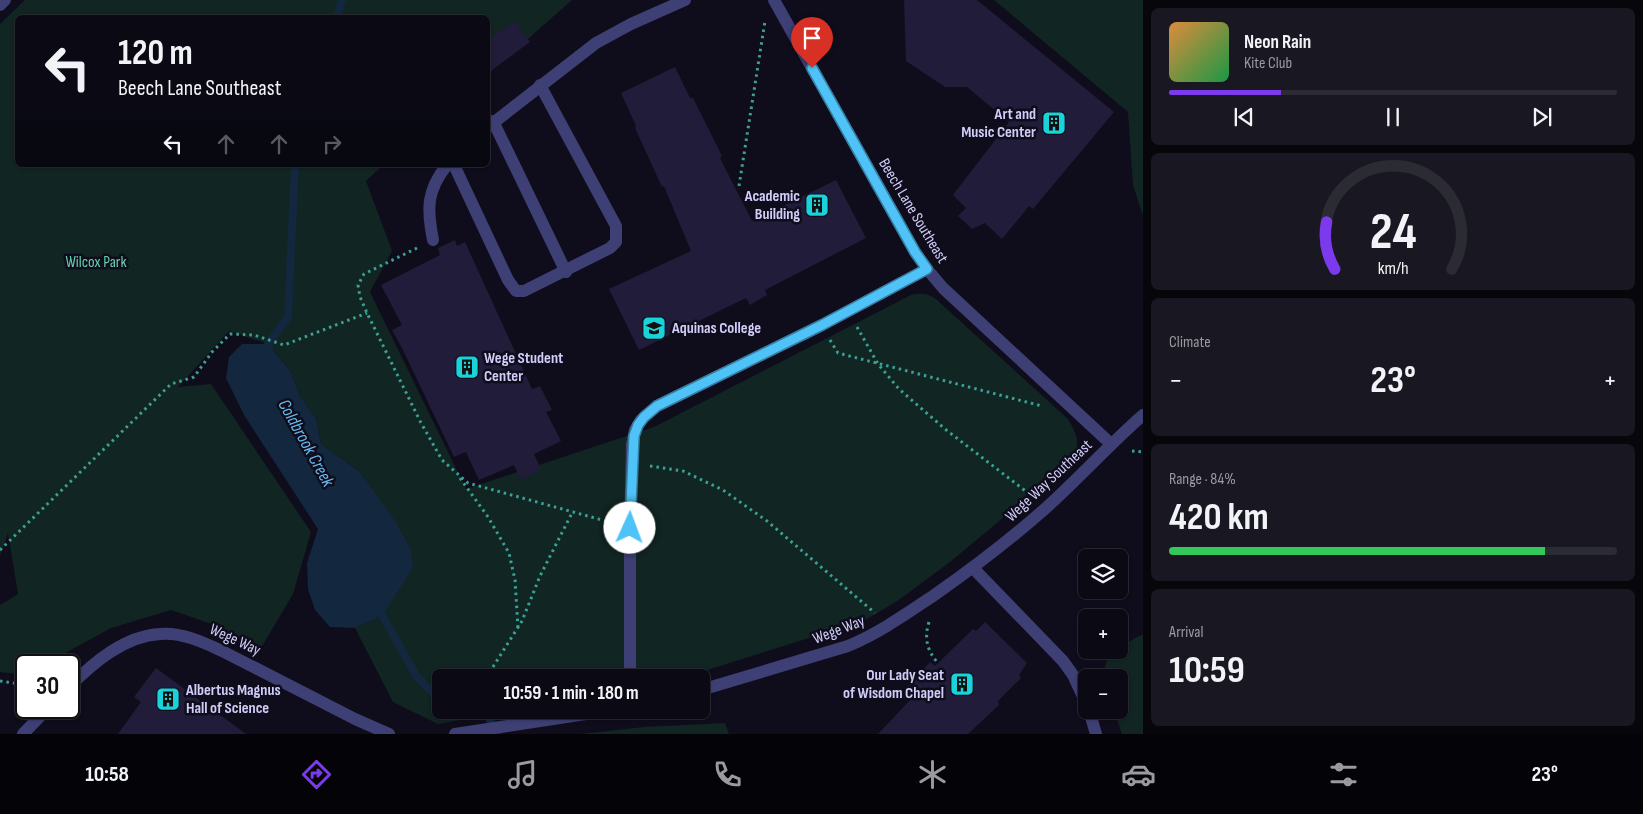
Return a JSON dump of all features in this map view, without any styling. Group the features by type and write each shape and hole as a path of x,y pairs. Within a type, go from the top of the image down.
{"street":[{"path":"0,5 5,0"},
{"path":"566,272 490,124 596,43 631,24 685,0"},
{"name":"Beech Lane Southeast","path":"774,0 915,252 927,269 944,288 1112,444"},
{"path":"455,167 513,288 520,292 566,272 610,248 616,242 617,231 611,216 540,85"},
{"path":"433,240 428,212 430,196 446,167"},
{"path":"630,669 632,444 636,430 644,417 653,409 822,325 927,269"},
{"name":"Wege Way Southeast","path":"973,568 1048,506 1143,415"},
{"path":"973,568 1063,661 1078,686"},
{"name":"Wege Way","path":"710,687 866,639 973,568"},
{"name":"Wege Way","path":"80,676 98,660 122,645 149,635 172,634 204,642 369,726 389,734"},
{"path":"23,734 37,719"},
{"path":"455,734 555,719"},
{"path":"1091,719 1096,734"}],"path":[{"path":"739,186 765,19"},
{"path":"433,240 364,274 358,285 360,297 367,313 420,421 442,460 468,483 630,528"},
{"path":"847,311 878,364 899,389 945,430 1048,506"},
{"path":"0,550 171,384 194,377 212,352 230,334 254,335 284,345 367,313"},
{"path":"822,325 838,353 1066,413 1072,408"},
{"path":"632,462 683,471 723,490 767,521 889,625"},
{"path":"456,472 488,517 509,553 515,580 518,629"},
{"path":"492,669 518,629 540,576 573,511"},
{"path":"0,681 15,683"}],"green space":[{"name":"Wilcox Park","path":"25,0 572,0 490,72 490,15 15,15 15,167 381,167 366,181 392,251 370,292 466,489 654,427 911,295 918,294 924,294 937,300 1068,419 1077,439 1074,456 1064,467 950,562 896,602 863,621 710,669 432,669 432,719 466,719 438,724 393,702 355,628 382,616 359,471 321,444 316,418 300,396 291,372 268,344 229,331 178,387 211,384 311,532 293,594 258,653 223,628 171,610 111,628 63,654 15,654 15,674 0,672 0,605 18,594 8,533 0,556 0,24"},
{"path":"994,0 1143,0 1143,216 1133,185 1128,112"},
{"path":"1143,634 1143,734 1122,734 1117,719 1128,719 1128,669 1105,669 1108,659 1128,659 1128,642"},
{"path":"725,723 729,734 581,734 644,727"}],"water":[{"path":"242,344 268,344 291,372 300,396 316,418 321,444 359,471 396,522 411,550 413,568 382,616 355,628 330,627 315,610 308,589 307,563 318,529 244,415 226,378 229,357"}],"building":[{"name":"Art and Music Center","path":"904,0 977,0 1114,112 1033,209 1029,206 1002,239 985,223 972,229 958,216 966,208 953,195 1009,122 967,87 945,87 906,61"},
{"path":"515,21 530,42 490,72 490,39"},
{"name":"Academic Building","path":"675,67 722,156 720,158 752,221 836,180 866,238 765,290 767,295 750,305 746,298 639,350 609,289 691,251 664,186 662,187 621,93"},
{"name":"Wege Student Center","path":"455,240 457,246 465,242 532,389 540,386 552,410 546,412 561,441 534,454 541,469 521,480 514,465 479,480 466,452 454,457 392,330 402,325 381,285 440,255 438,248"},
{"name":"Our Lady Seat of Wisdom Chapel","path":"985,622 1027,663 1019,675 1021,678 998,701 999,705 968,734 878,734 911,699 904,690 930,662 935,666 973,629 976,631"},
{"name":"Albertus Magnus Hall of Science","path":"156,668 246,734 118,734 141,702 134,697"}],"waterway":[{"name":"Coldbrook Creek","path":"338,15 342,0"},
{"name":"Coldbrook Creek","path":"270,353 268,344 288,317 295,167"},
{"name":"Coldbrook Creek","path":"378,608 417,677 432,692"},
{"name":"Coldbrook Creek","path":"490,719 497,734"}],"place":[{"name":"Art and Music Center","path":"1054,123"},
{"name":"Academic Building","path":"817,205"},
{"name":"Aquinas College","path":"654,328"},
{"name":"Wege Student Center","path":"467,367"},
{"name":"Our Lady Seat of Wisdom Chapel","path":"962,684"},
{"name":"Albertus Magnus Hall of Science","path":"168,699"}],"route":[{"path":"630,528 632,444 638,425 648,413 657,406 822,325 927,269 915,252 812,68"}]}
